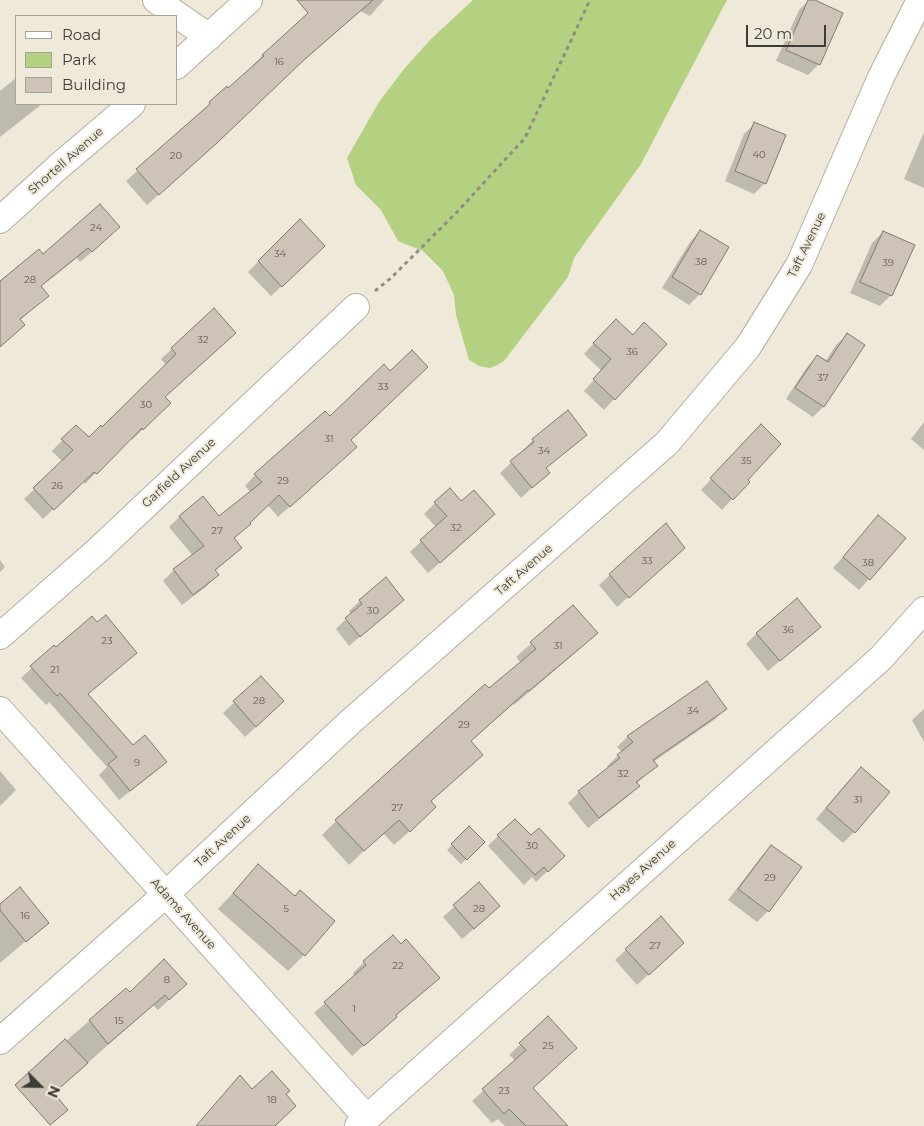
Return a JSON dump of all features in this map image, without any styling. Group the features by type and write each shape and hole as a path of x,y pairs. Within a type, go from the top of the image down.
{"street":[{"path":"156,0 177,15"},
{"path":"178,64 249,0"},
{"name":"Taft Avenue","path":"0,1041 166,894 349,724 674,435 748,347 799,265 881,77 920,0"},
{"path":"178,15 209,37"},
{"name":"Shortell Avenue","path":"0,220 131,105"},
{"name":"Garfield Avenue","path":"0,636 96,550 356,307"},
{"name":"Hayes Avenue","path":"362,1122 881,658 924,610"},
{"name":"Adams Avenue","path":"0,710 166,894 362,1122"}],"path":[{"path":"356,307 391,278 457,212 525,138 590,0"}],"green space":[{"path":"473,0 727,0 641,164 574,258 568,277 504,361 490,368 479,366 469,360 456,315 454,295 443,271 423,251 398,241 381,210 356,185 347,158 379,102 404,69 431,39"}],"building":[{"path":"297,0 373,0 305,59 159,195 136,169 210,104 209,102 227,86 228,88 264,56 262,55 308,13"},
{"path":"808,0 815,0 843,13 820,65 786,50"},
{"path":"754,122 786,135 766,184 735,171"},
{"path":"100,204 120,227 92,252 88,248 41,286 49,296 20,319 25,325 0,347 0,281 39,249 43,254"},
{"path":"300,219 325,246 282,287 258,261"},
{"path":"700,230 729,247 701,295 672,277"},
{"path":"883,231 915,245 892,296 860,282"},
{"path":"214,308 236,333 165,397 171,403 143,430 142,428 97,474 94,472 54,510 33,488 73,450 61,439 76,425 89,437 101,425 102,427 176,354 171,348"},
{"path":"616,319 633,335 644,322 667,344 615,400 593,379 611,359 593,343"},
{"path":"847,333 865,345 824,407 795,388 817,355 828,362"},
{"path":"412,350 428,367 351,440 357,447 290,507 279,495 251,524 234,538 242,548 215,570 219,575 193,595 173,569 204,546 179,516 203,496 219,516 262,482 254,474 325,411 330,416 384,364 390,371"},
{"path":"568,410 587,435 546,468 550,473 532,488 510,461 534,442 532,439"},
{"path":"761,424 781,444 748,480 750,482 733,500 710,478"},
{"path":"450,488 461,501 474,490 495,514 440,563 420,540 447,516 434,502"},
{"path":"878,515 906,538 870,580 843,557"},
{"path":"666,523 685,548 629,598 609,574"},
{"path":"386,577 404,600 360,637 345,618 362,604 359,600"},
{"path":"797,598 821,627 780,661 756,633"},
{"path":"573,605 598,633 528,690 471,741 483,755 431,801 436,807 410,832 399,820 364,851 335,820 485,684 489,688 536,649 530,642"},
{"path":"106,615 137,653 88,694 133,745 145,735 167,762 130,791 108,764 117,757 60,693 57,696 30,666 54,645 56,647 92,616 97,622"},
{"path":"261,676 284,701 256,727 233,701"},
{"path":"707,681 727,709 653,760 658,766 636,782 640,786 599,818 578,791 620,758 617,755 633,742 627,736"},
{"path":"861,767 890,792 855,833 826,808"},
{"path":"515,819 531,835 539,828 565,856 548,872 544,867 535,875 497,835"},
{"path":"469,826 485,842 467,860 451,844"},
{"path":"771,845 802,867 769,912 738,889"},
{"path":"258,864 295,896 300,890 335,921 305,956 233,893"},
{"path":"479,882 500,906 474,929 453,905"},
{"path":"20,887 49,923 26,942 0,910 0,904"},
{"path":"661,916 684,943 649,975 625,949"},
{"path":"393,935 401,944 406,939 440,978 396,1015 397,1017 364,1046 324,1002 366,965 363,961"},
{"path":"164,959 187,984 169,1000 165,995 108,1044 89,1020 126,988 130,992"},
{"path":"548,1016 577,1048 533,1088 568,1126 526,1126 509,1109 504,1114 482,1089 526,1050 519,1043"},
{"path":"65,1039 88,1063 54,1093 68,1110 50,1125 15,1085"},
{"path":"272,1071 290,1091 286,1094 296,1106 275,1126 196,1126 240,1075 252,1089"}]}
